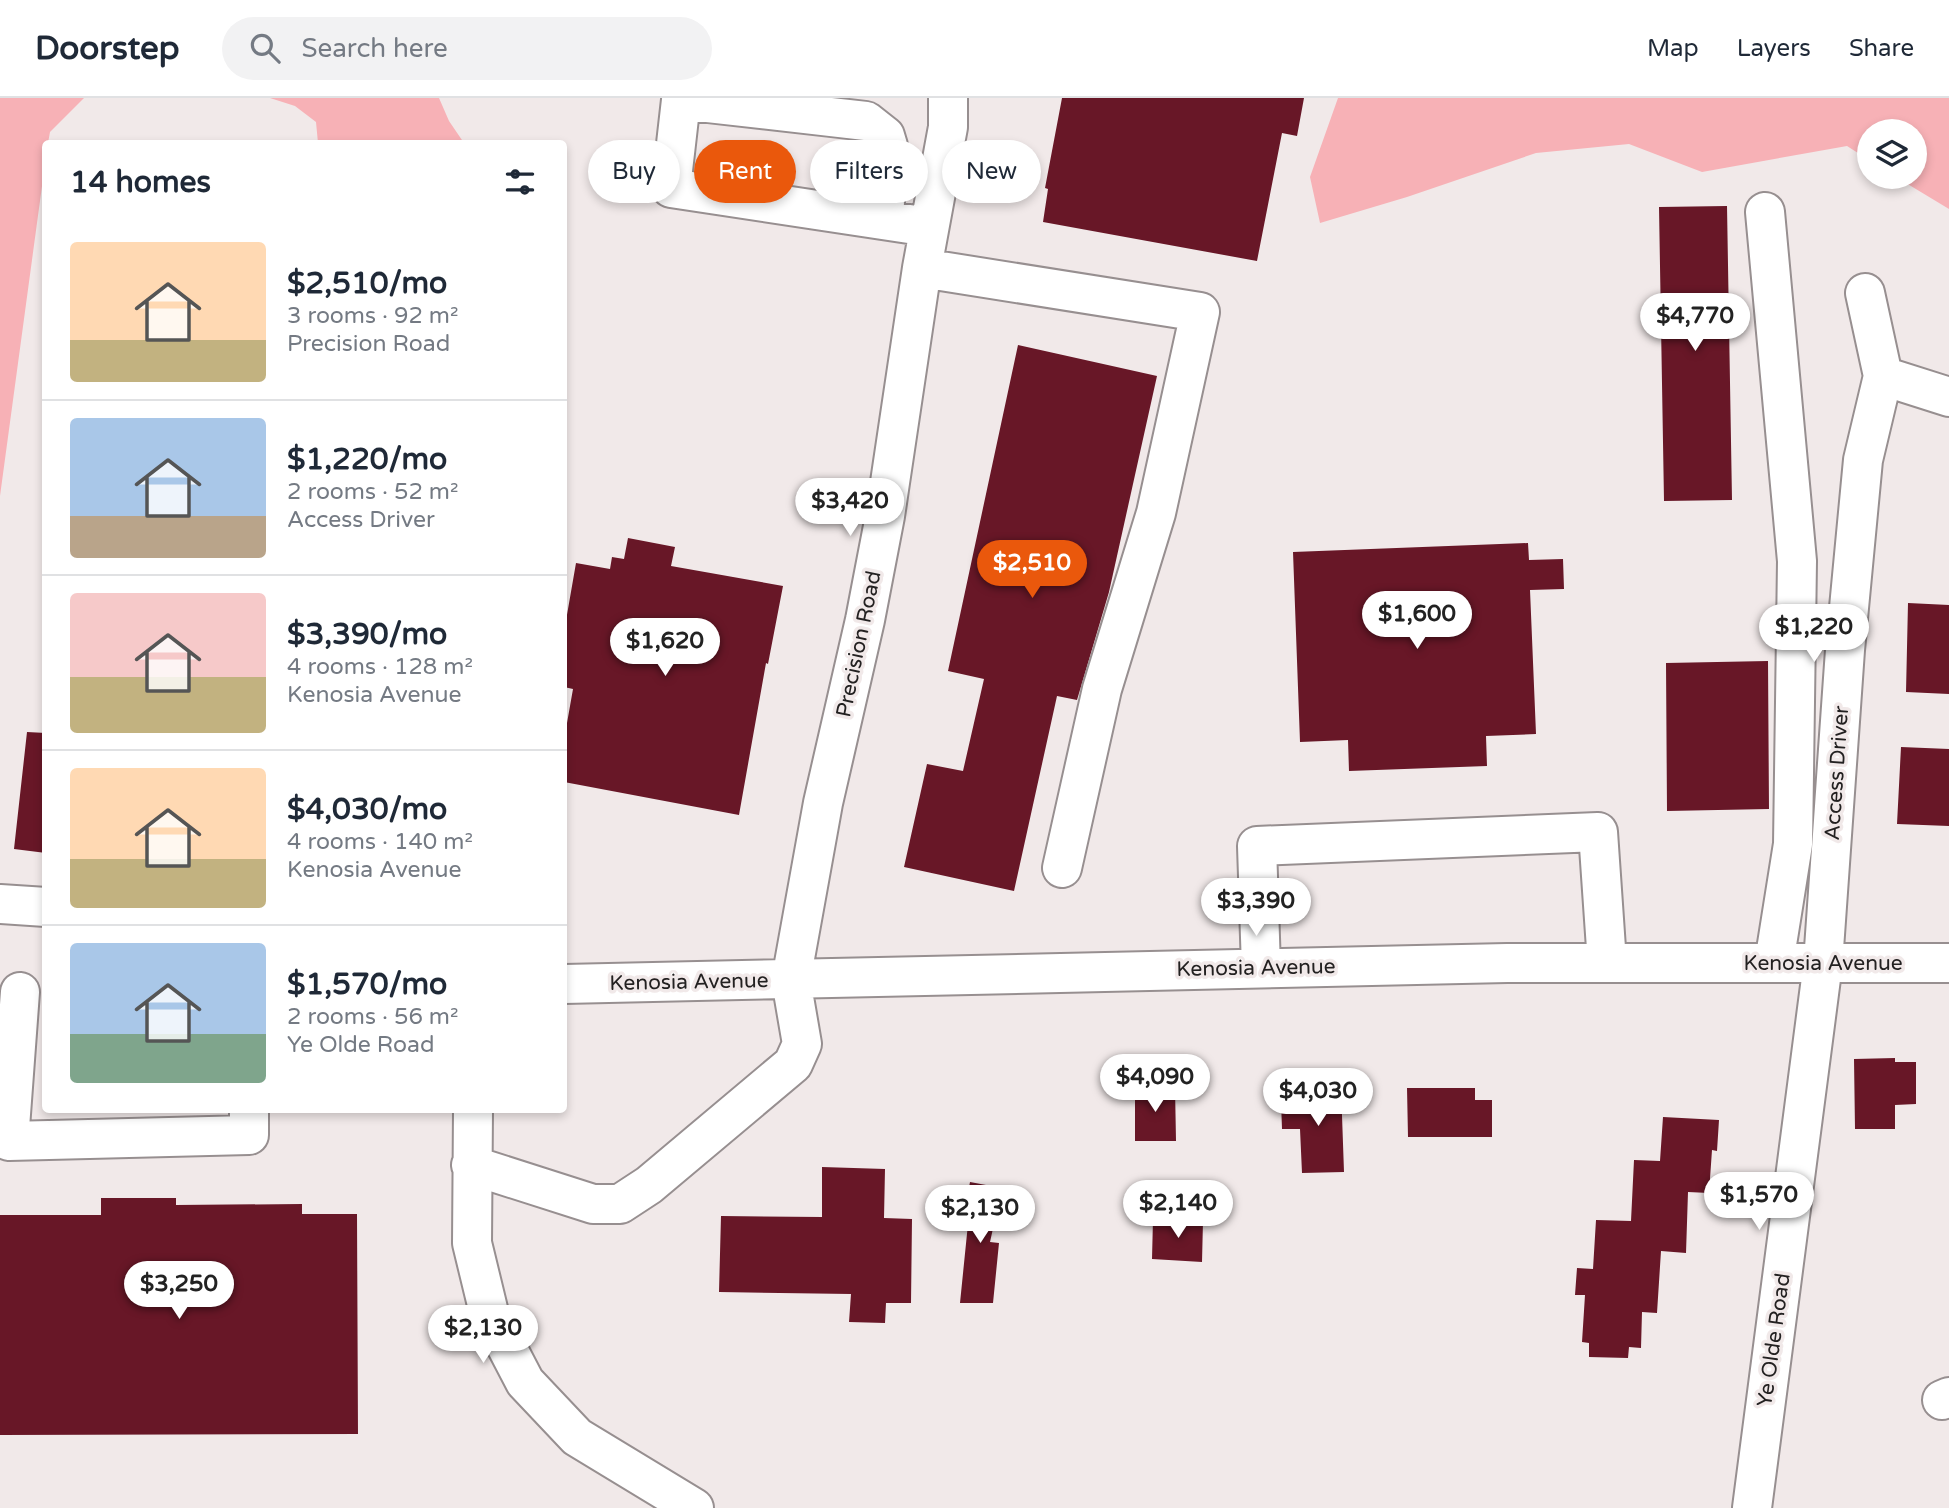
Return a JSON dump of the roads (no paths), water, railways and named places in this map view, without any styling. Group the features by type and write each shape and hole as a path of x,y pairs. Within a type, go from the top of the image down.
{"street":[{"name":"Precision Road","path":"791,980 823,803 865,620 885,516 922,268 948,127 948,98"},
{"path":"884,220 888,146 885,136 866,121 681,100 671,188 929,227"},
{"path":"1765,212 1797,561 1793,844 1774,963"},
{"path":"922,268 1200,312 1156,513 1102,689 1062,867"},
{"name":"Access Driver","path":"1823,963 1845,650 1863,460 1883,376 1865,293"},
{"path":"1883,376 1949,397"},
{"path":"1261,968 1256,846 1598,832 1607,963"},
{"path":"0,904 42,907"},
{"name":"Kenosia Avenue","path":"567,984 1261,968 1607,963 1949,963"},
{"name":"Ye Olde Road","path":"1752,1508 1823,963"},
{"path":"471,1165 593,1204 621,1203 649,1185 793,1064 802,1044 791,980"},
{"path":"22,992 9,1141 249,1135 249,1113"},
{"path":"473,1113 472,1243 489,1313 525,1382 577,1437 694,1508"}]}
